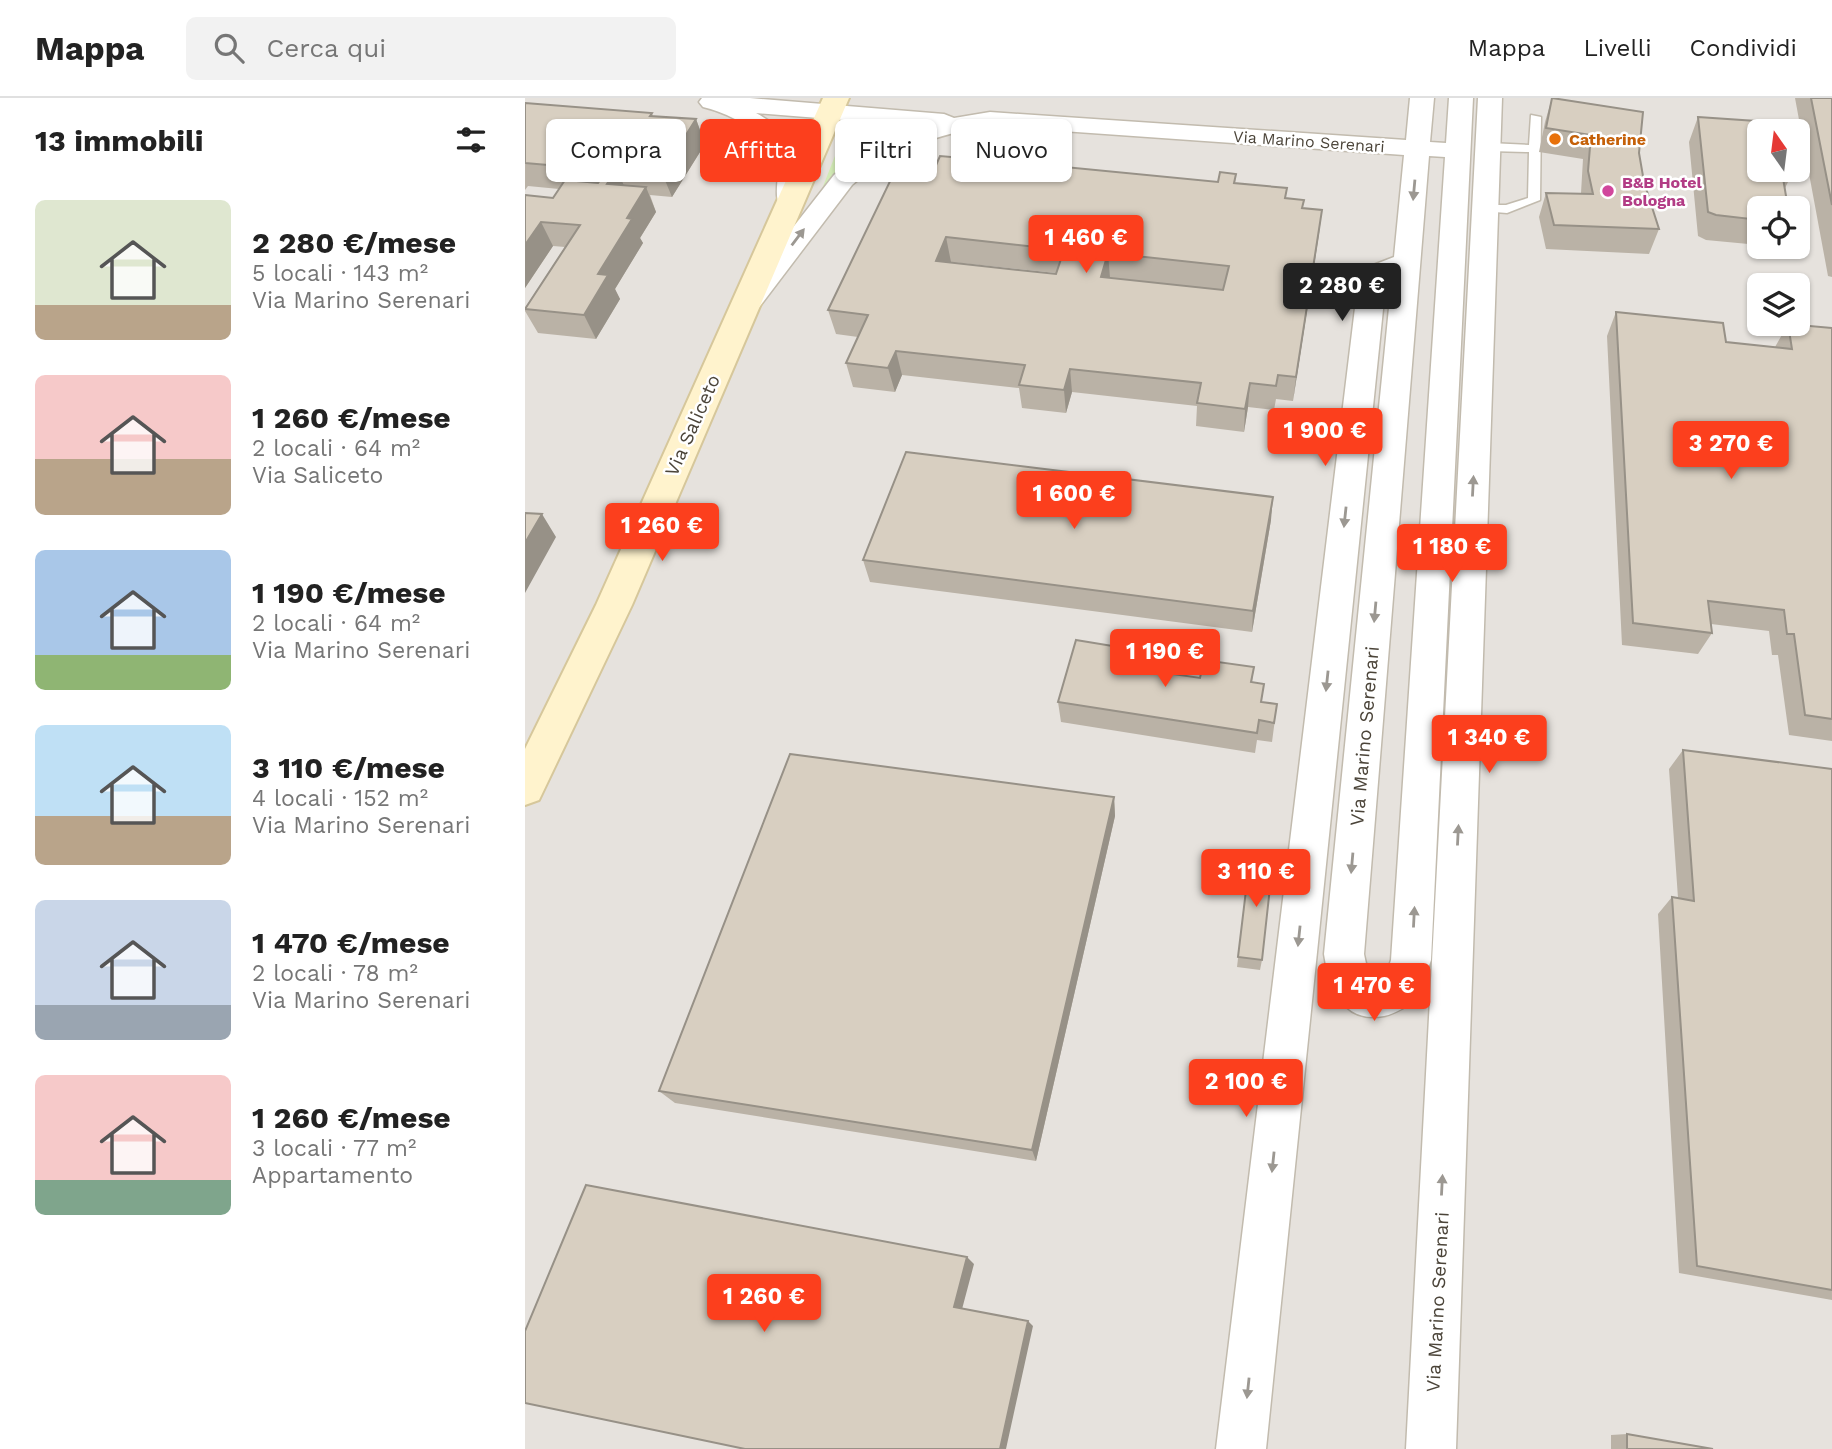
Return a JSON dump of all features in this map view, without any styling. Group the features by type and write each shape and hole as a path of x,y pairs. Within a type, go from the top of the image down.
{"main road":[{"name":"Via Saliceto","path":"525,788 614,605 834,101"}],"street":[{"name":"Via Marino Serenari","path":"1422,98 1344,954 1349,982 1363,995 1384,997 1404,985 1411,960 1431,610 1461,398"},
{"name":"Via Marino Serenari","path":"1461,98 1486,208 1468,259"},
{"name":"Via Marino Serenari","path":"1431,1449 1468,614 1461,398 1473,149 1490,98"},
{"name":"Via Marino Serenari","path":"704,100 834,101 950,110 990,119 1418,149 1473,149"},
{"path":"704,100 742,115 779,141 789,159 790,203"},
{"name":"Via Marino Serenari","path":"742,311 843,180 857,166 950,110"},
{"path":"1241,1449 1373,275 1407,262"},
{"path":"1361,376 1397,381"},
{"path":"1340,565 1379,569"},
{"path":"1431,610 1468,614"},
{"path":"1314,795 1358,800"}],"lane":[{"path":"1486,208 1507,209 1534,200 1535,117"},
{"path":"1473,149 1535,149"}],"shaded area":[{"path":"525,98 1832,98 1832,1449 525,1449"}],"green space":[{"path":"835,156 835,176 822,189"}],"building":[{"path":"1552,98 1643,112 1639,153 1644,182 1659,229 1554,225 1546,193 1593,194 1588,171 1591,135 1546,128"},
{"path":"1811,98 1832,98 1832,205"},
{"path":"525,103 696,119 686,135 686,119 546,119 546,165 525,163"},
{"path":"1698,117 1747,120 1747,182 1784,182 1786,196 1747,196 1747,219 1708,212"},
{"path":"940,156 951,157 951,182 1072,182 1072,168 1218,182 1220,172 1236,174 1234,183 1287,188 1285,198 1304,200 1302,208 1322,210 1296,377 1278,375 1276,386 1250,383 1245,409 1197,403 1201,383 1070,369 1064,390 1019,385 1025,365 896,351 888,368 846,363 868,315 828,310 890,182 937,182 937,163","holes":["946,237 1064,250 1056,274 936,261","1108,253 1229,266 1223,290 1101,277"]},
{"path":"564,182 646,187 627,218 632,219 598,274 608,275 584,315 525,309 580,225 541,222 525,245 525,195 553,198"},
{"path":"1616,312 1723,323 1726,342 1792,349 1790,336 1810,336 1810,326 1832,328 1832,719 1805,715 1794,634 1787,634 1784,610 1708,601 1712,633 1633,623"},
{"path":"906,452 1273,497 1253,611 863,560"},
{"path":"525,513 542,514 525,543"},
{"path":"1076,640 1143,651 1138,669 1200,678 1204,660 1254,667 1251,682 1264,684 1261,702 1277,704 1274,723 1259,720 1257,733 1058,702"},
{"path":"1683,750 1832,769 1832,1290 1697,1266 1672,897 1694,901"},
{"path":"790,754 1114,797 1032,1150 659,1091"},
{"path":"1250,857 1273,860 1262,960 1238,957"},
{"path":"586,1185 967,1257 954,1307 1028,1321 1000,1449 745,1449 525,1403 525,1331"},
{"path":"1627,1434 1713,1449 1627,1449"}],"place":[{"name":"Catherine","path":"1555,139"},
{"name":"B&B Hotel Bologna","path":"1608,191"}]}
